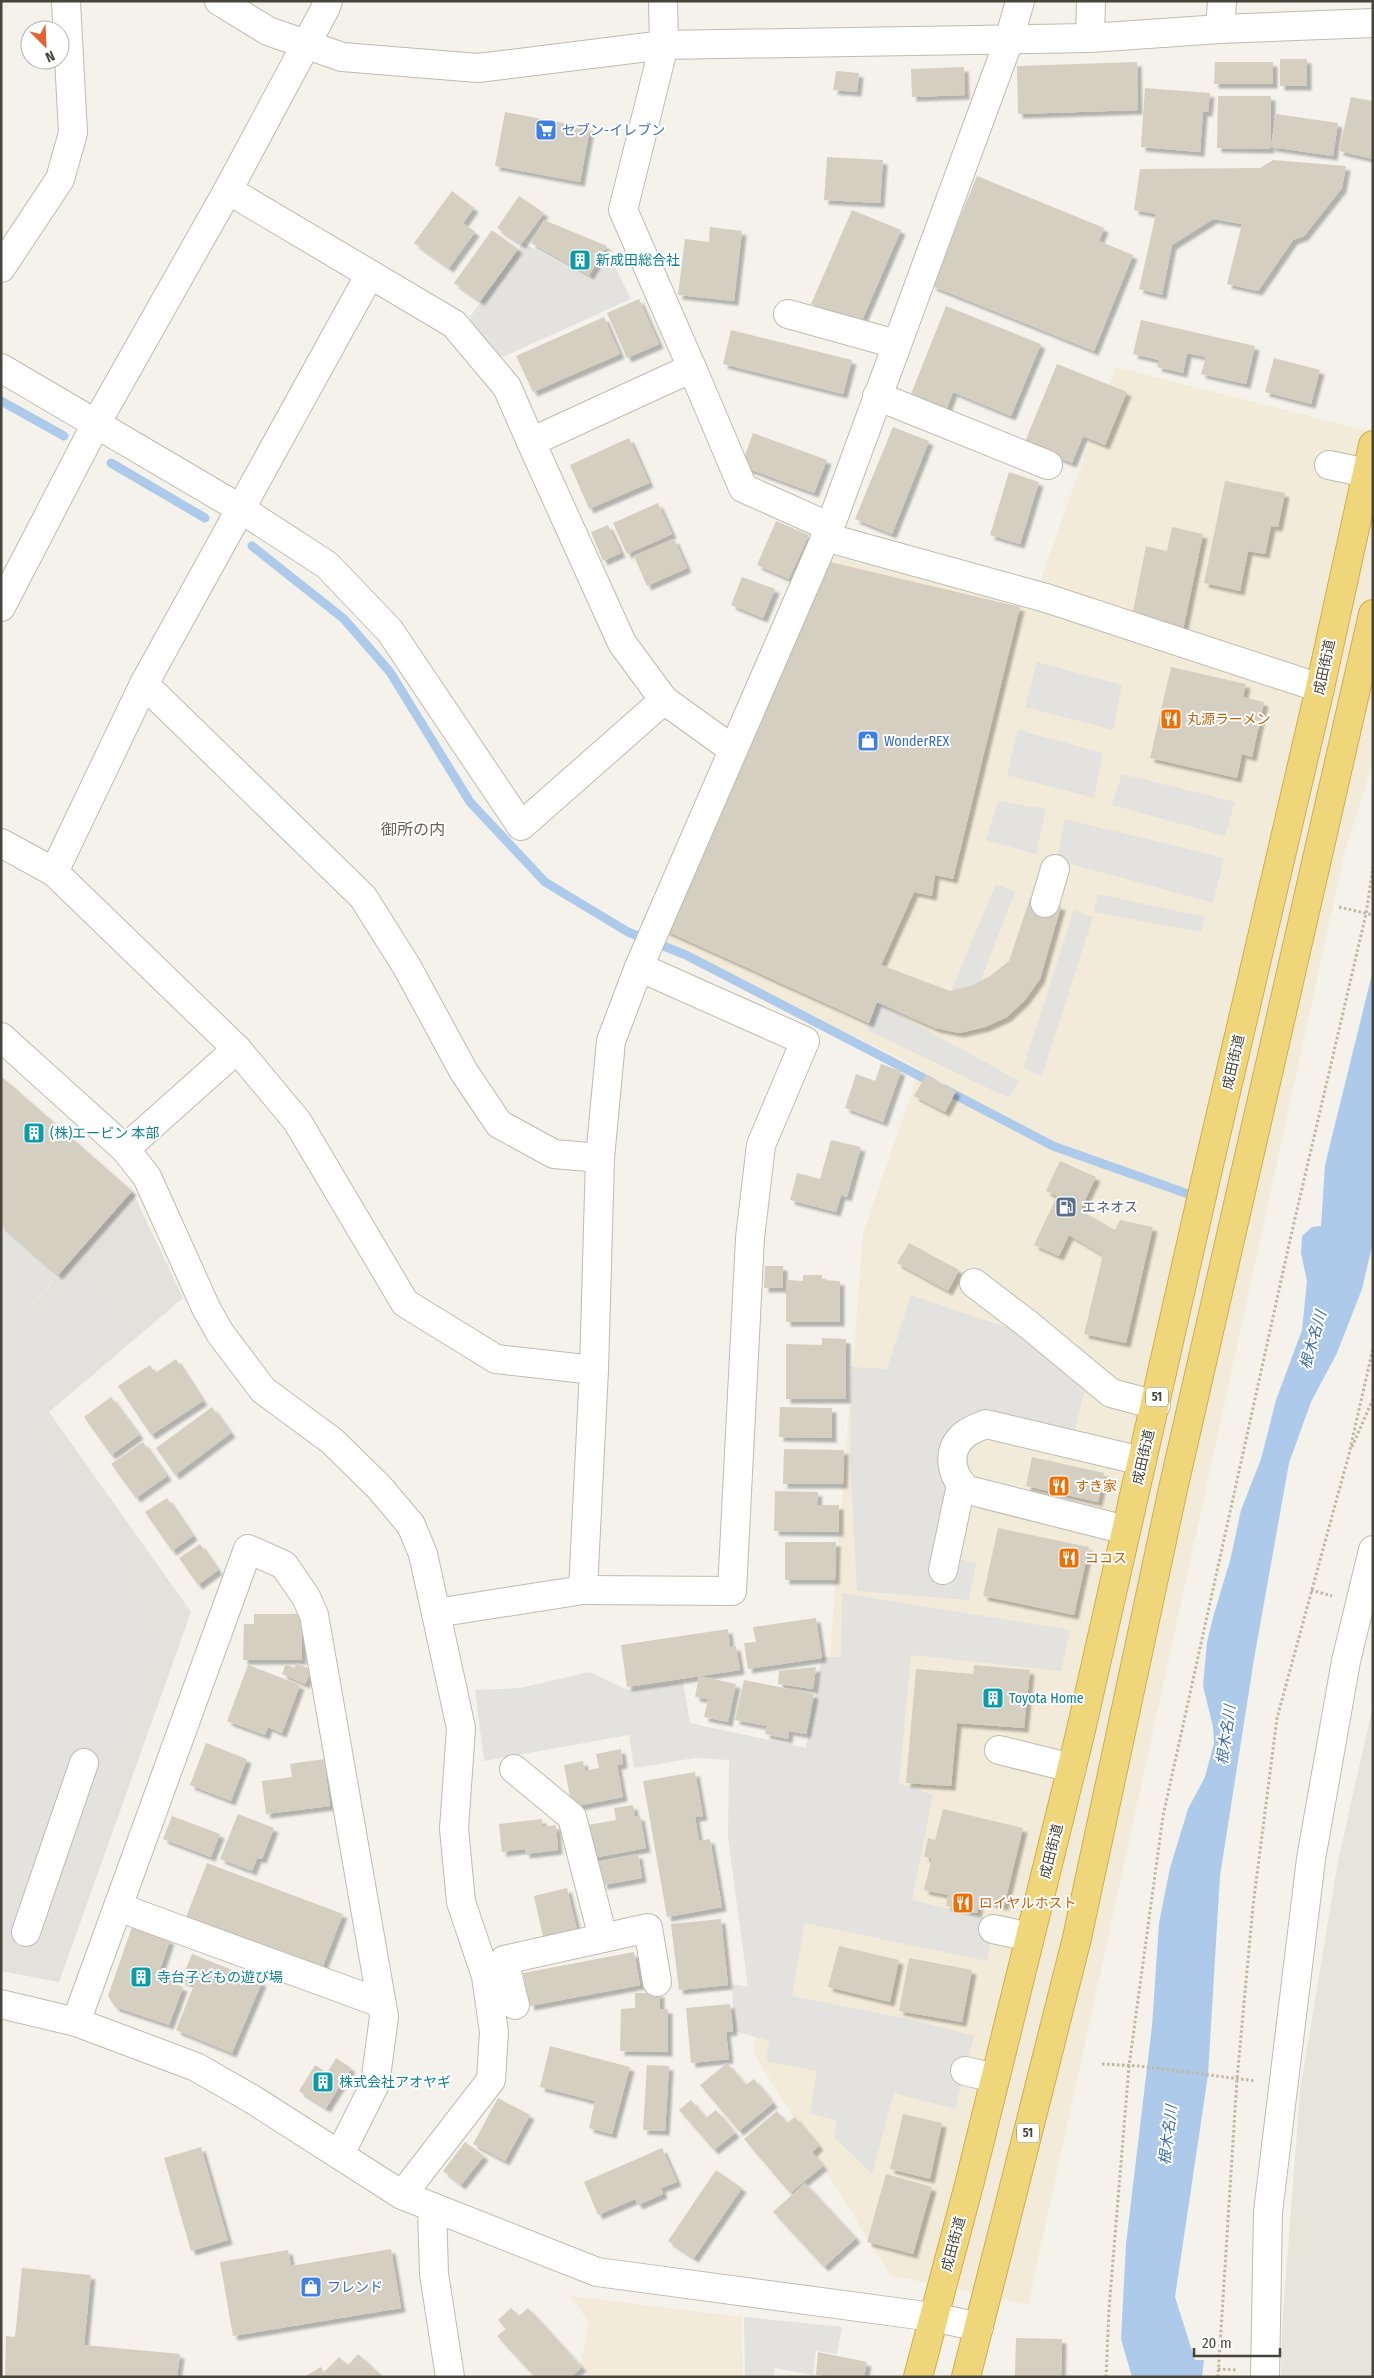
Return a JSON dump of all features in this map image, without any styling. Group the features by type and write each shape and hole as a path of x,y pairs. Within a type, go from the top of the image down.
{"highway":[{"name":"成田街道","path":"918,2377 1072,1768 1156,1406 1208,1169 1320,688 1373,445"},
{"name":"51","path":"966,2377 1077,1938 1173,1489 1373,614"}],"street":[{"path":"1,268 60,179 73,133 66,1"},
{"path":"218,1 268,31 342,57 478,68 664,45 1090,38 1220,29 1373,23"},
{"path":"1,607 97,422 228,190 328,1"},
{"path":"663,1 664,45 623,210 743,488 827,532 1046,598 1320,688"},
{"path":"583,1590 594,1370 600,1158 611,1041 641,963 827,532 1009,40 1020,1"},
{"path":"1090,38 1092,1"},
{"path":"1220,29 1222,1"},
{"path":"228,190 454,324 507,387 622,643 664,700 732,749"},
{"path":"54,872 144,684 370,274"},
{"path":"788,314 896,344"},
{"path":"1,368 97,422 241,509 327,565 390,631 522,826 664,700"},
{"path":"531,442 692,368"},
{"path":"877,396 1048,465"},
{"path":"1329,465 1367,473"},
{"path":"144,684 362,897 407,966 464,1072 499,1124 554,1154 600,1158"},
{"path":"1,843 54,872 237,1048 297,1121 405,1303 496,1359 594,1370"},
{"path":"1045,903 1056,869"},
{"path":"436,1613 583,1590 732,1591 750,1238 760,1154 762,1145 806,1041 641,963"},
{"path":"1,1037 125,1149 147,1177 210,1316 220,1333 263,1390 332,1441 379,1487 410,1525 423,1554 461,1728 460,1778 454,1829 461,1902 486,1976 494,2032 490,2080 402,2195"},
{"path":"125,1149 237,1048"},
{"path":"974,1283 1029,1325 1111,1393 1156,1406"},
{"path":"1126,1530 968,1490 957,1480 952,1466 954,1447 965,1434 986,1424 1142,1461"},
{"path":"944,1570 961,1485"},
{"path":"76,2022 248,1549 284,1565 306,1597 314,1615 384,2017 375,2084 340,2154"},
{"path":"1265,2377 1268,2212 1311,1859 1346,1661 1373,1550"},
{"path":"998,1750 1072,1768"},
{"path":"26,1932 84,1763"},
{"path":"514,1770 556,1802 572,1817 603,1938"},
{"path":"118,1907 381,2003"},
{"path":"515,2005 504,1960 648,1928 657,1982"},
{"path":"993,1929 1030,1937"},
{"path":"1,2004 76,2022 196,2067 252,2099 402,2195 597,2272 933,2317 979,2327"},
{"path":"965,2071 995,2078"},
{"path":"432,2207 434,2274 450,2377"}],"path":[{"path":"1106,2377 1109,2309 1129,2066 1164,1816 1288,1249 1366,914 1373,867"},
{"path":"1339,907 1373,915"},
{"path":"1218,2377 1236,2079 1252,1906 1277,1718 1349,1454 1373,1348"},
{"path":"1349,1454 1373,1398"},
{"path":"1102,2064 1284,2084"}],"shaded area":[{"path":"523,243 590,279 608,253 631,299 498,359 473,330 470,317"},
{"path":"1116,367 1373,432 1373,763 1345,851 1028,2305 890,2275 753,2052 823,1742 863,1233 920,1069 659,940 833,556 1031,607"},
{"path":"1037,662 1122,685 1113,730 1025,707"},
{"path":"1018,730 1103,753 1094,798 1007,775"},
{"path":"1122,774 1235,802 1225,836 1112,805"},
{"path":"998,801 1046,809 1036,854 986,840"},
{"path":"1065,819 1224,858 1213,903 1057,860"},
{"path":"996,884 1015,892 963,1026 938,1022"},
{"path":"1098,894 1205,917 1201,932 1094,912"},
{"path":"1074,910 1093,917 1042,1076 1023,1068"},
{"path":"877,1002 1019,1081 1009,1098 867,1030"},
{"path":"132,1191 183,1298 49,1412 191,1612 59,1982 1,1971 1,1341"},
{"path":"1,1225 58,1275 1,1341"},
{"path":"77,1283 127,1328 28,1434 131,1544 113,1567 156,1644 41,1945 1,1929 1,1367"},
{"path":"911,1295 1021,1332 1086,1385 1070,1450 996,1435 977,1444 968,1455 969,1471 955,1559 976,1563 969,1600 857,1591 850,1463 851,1367 887,1369"},
{"path":"842,1593 1070,1630 1061,1671 911,1655 899,1783 933,1795 912,1900 996,1920 987,1961 805,1923 792,1996 913,2020 974,2036 955,2109 894,2093 872,2174 835,2138 836,2120 810,2114 817,2071 766,2061 769,2041 734,2031 732,1984 748,1987 728,1837 729,1760 695,1758 634,1768 629,1735 484,1761 475,1690 520,1688 590,1672 628,1690 683,1682 690,1723 806,1748 822,1657 841,1657"},
{"path":"1373,1705 1373,2377 1281,2377 1282,2327 1300,2091 1338,1861"},
{"path":"571,2296 742,2317 743,2377 591,2377 580,2365 589,2323"},
{"path":"744,2317 842,2327 837,2354 816,2351 813,2375 775,2368 773,2377 745,2377"}],"water":[{"name":"根木名川","path":"1373,970 1373,1242 1362,1289 1337,1353 1311,1402 1289,1463 1254,1659 1220,1876 1208,2075 1175,2297 1195,2360 1204,2360 1202,2377 1132,2377 1121,2339 1126,2244 1152,2026 1159,1923 1170,1868 1188,1809 1205,1777 1214,1743 1213,1727 1203,1686 1207,1642 1231,1557 1241,1510 1261,1459 1276,1400 1302,1330 1307,1281 1301,1253 1302,1236 1312,1227 1321,1226 1325,1165"}],"building":[{"path":"1280,59 1307,59 1307,86 1280,86"},
{"path":"1137,62 1138,110 1018,114 1017,66"},
{"path":"1215,62 1273,62 1273,84 1214,84"},
{"path":"964,67 965,95 912,97 911,69"},
{"path":"836,71 859,73 857,92 833,90"},
{"path":"1145,88 1210,93 1208,112 1203,112 1200,152 1141,147"},
{"path":"1218,96 1271,96 1270,149 1217,148"},
{"path":"1351,97 1373,101 1373,159 1339,151"},
{"path":"505,112 590,128 580,182 495,166"},
{"path":"1276,114 1338,123 1333,156 1271,147"},
{"path":"827,157 883,160 880,203 824,200"},
{"path":"1273,160 1346,166 1342,188 1304,236 1293,240 1258,291 1227,284 1242,224 1213,219 1172,245 1162,295 1139,289 1156,214 1134,210 1140,169 1260,168"},
{"path":"977,176 1104,228 1099,241 1133,255 1094,351 932,286"},
{"path":"452,191 474,208 463,223 475,232 449,268 414,243"},
{"path":"519,196 544,213 521,244 497,228"},
{"path":"852,210 901,230 860,325 811,304"},
{"name":"新成田総合社","path":"544,220 607,246 589,275 531,243"},
{"path":"710,227 742,231 734,301 678,295 685,239 709,242"},
{"path":"492,230 518,249 480,301 454,283"},
{"path":"639,299 659,344 627,358 607,313"},
{"path":"946,306 1041,344 1011,416 953,392 947,408 911,394"},
{"path":"604,317 620,354 533,392 516,356"},
{"path":"1141,320 1255,346 1246,384 1201,374 1206,357 1187,353 1183,373 1157,367 1159,360 1133,354"},
{"path":"731,330 852,360 843,394 723,364"},
{"path":"1274,358 1320,370 1311,404 1265,392"},
{"path":"1057,364 1127,392 1105,445 1083,436 1072,463 1024,444"},
{"path":"893,427 929,441 892,534 855,519"},
{"path":"753,433 827,460 814,493 741,466"},
{"path":"629,438 649,483 589,509 570,465"},
{"path":"1009,472 1039,482 1020,544 990,535"},
{"path":"1225,481 1285,493 1278,527 1271,526 1265,554 1248,551 1240,591 1204,583"},
{"path":"658,503 672,534 627,554 613,523"},
{"path":"776,521 809,535 789,579 757,565"},
{"path":"608,525 621,553 603,561 591,532"},
{"path":"1172,527 1203,534 1183,630 1133,611 1146,546 1167,551"},
{"path":"674,539 687,568 647,586 634,556"},
{"name":"WonderREX","path":"830,562 1020,607 953,879 935,875 932,896 914,892 881,965 950,991 971,986 990,976 1009,961 1030,898 1061,906 1040,979 1025,1000 1007,1017 985,1027 959,1033 935,1028 877,1002 869,1023 664,930"},
{"path":"742,577 775,589 763,618 731,605"},
{"path":"1171,667 1246,684 1243,697 1264,702 1252,757 1242,754 1237,778 1150,758"},
{"path":"881,1064 901,1071 883,1122 845,1108 856,1074 875,1081"},
{"path":"926,1075 956,1091 945,1112 914,1096"},
{"name":"(株)エービン 本部","path":"1,1076 132,1191 58,1275 1,1225"},
{"path":"831,1140 861,1147 847,1197 841,1195 836,1212 790,1200 797,1173 820,1179"},
{"path":"1060,1161 1096,1177 1080,1210 1115,1230 1120,1220 1153,1227 1126,1343 1084,1334 1103,1255 1069,1235 1059,1256 1034,1245 1057,1196 1046,1191"},
{"path":"909,1243 959,1270 948,1291 897,1263"},
{"path":"765,1266 783,1266 783,1288 764,1288"},
{"path":"803,1275 822,1275 822,1280 840,1281 840,1322 786,1322 786,1280 803,1281"},
{"path":"822,1338 846,1339 846,1399 786,1399 786,1344 822,1345"},
{"path":"176,1359 203,1401 151,1435 118,1386 150,1365 155,1373"},
{"path":"111,1397 139,1435 111,1455 84,1417"},
{"path":"212,1407 231,1433 175,1475 156,1448"},
{"path":"780,1407 832,1408 832,1438 779,1437"},
{"path":"143,1442 167,1476 136,1498 111,1464"},
{"path":"784,1449 844,1450 843,1484 783,1484"},
{"path":"1032,1457 1104,1473 1098,1502 1026,1486"},
{"path":"775,1491 818,1492 817,1505 839,1505 839,1532 774,1531"},
{"path":"167,1498 193,1536 172,1551 145,1512"},
{"path":"998,1528 1089,1547 1074,1615 983,1596"},
{"path":"785,1542 836,1542 835,1580 785,1580"},
{"path":"200,1544 218,1570 198,1585 179,1558"},
{"path":"254,1614 302,1614 302,1660 243,1660 244,1624 254,1624"},
{"path":"816,1618 822,1658 748,1669 744,1643 756,1642 753,1627"},
{"path":"728,1629 730,1647 736,1646 740,1670 627,1687 621,1645"},
{"path":"296,1663 312,1670 305,1684 282,1674 286,1664 294,1668"},
{"path":"248,1665 300,1685 282,1733 268,1727 265,1735 227,1721"},
{"path":"974,1665 1030,1670 1024,1728 957,1723 951,1786 906,1783 916,1669 973,1674"},
{"path":"816,1667 813,1689 778,1684 779,1671"},
{"path":"699,1676 736,1684 728,1722 704,1717 708,1699 695,1697"},
{"path":"744,1680 814,1694 806,1734 789,1731 788,1739 765,1734 767,1726 735,1720"},
{"path":"206,1743 247,1759 231,1801 190,1785"},
{"path":"621,1749 623,1764 617,1765 623,1797 572,1807 564,1765 583,1761 585,1771 599,1768 596,1754"},
{"path":"324,1759 330,1806 266,1814 262,1781 292,1777 290,1764"},
{"path":"695,1772 703,1816 695,1817 699,1841 710,1839 722,1907 667,1917 643,1781"},
{"path":"633,1805 635,1816 640,1816 646,1848 587,1859 582,1826 616,1820 614,1808"},
{"path":"943,1809 1023,1828 1004,1906 980,1900 977,1913 946,1906 948,1895 924,1890 932,1858 924,1857 928,1838 935,1840"},
{"path":"238,1814 274,1828 262,1859 257,1858 252,1871 220,1859"},
{"path":"172,1816 220,1834 211,1857 163,1839"},
{"path":"542,1819 542,1827 556,1825 558,1850 525,1854 525,1849 502,1852 499,1824"},
{"path":"638,1854 642,1878 603,1885 598,1862"},
{"path":"207,1863 343,1914 321,1971 185,1920"},
{"path":"567,1888 579,1938 545,1946 534,1896"},
{"path":"721,1919 728,1985 679,1990 671,1924"},
{"name":"寺台子どもの遊び場","path":"132,1927 170,1940 160,1969 169,1972 166,1981 183,1987 169,2025 115,2007 108,1996"},
{"path":"839,1946 899,1960 890,2002 828,1987"},
{"path":"634,1952 640,1985 530,2006 523,1973"},
{"path":"192,1954 262,1982 232,2053 176,2030 194,1985 181,1980"},
{"path":"909,1958 972,1970 962,2022 899,2011"},
{"path":"635,1993 660,1993 660,2009 668,2009 668,2052 620,2051 621,2009 635,2008"},
{"path":"730,2004 733,2031 726,2032 729,2059 691,2063 686,2008"},
{"path":"550,2046 630,2067 612,2134 589,2128 595,2101 540,2087"},
{"name":"株式会社アオヤギ","path":"336,2058 351,2068 326,2108 299,2091 315,2065 327,2073"},
{"path":"727,2063 746,2085 754,2079 773,2103 739,2131 700,2085"},
{"path":"647,2065 669,2066 665,2131 643,2130"},
{"path":"498,2098 530,2115 505,2161 473,2144"},
{"path":"691,2100 706,2118 716,2110 735,2133 714,2150 679,2110"},
{"path":"777,2111 787,2123 795,2117 819,2146 812,2152 823,2166 790,2193 744,2139"},
{"path":"903,2114 942,2123 930,2179 890,2169"},
{"path":"465,2142 484,2156 461,2185 443,2171"},
{"path":"201,2147 228,2240 191,2251 164,2158"},
{"path":"662,2148 677,2182 661,2188 663,2194 638,2205 635,2199 598,2215 584,2182"},
{"path":"716,2170 742,2188 694,2258 668,2241"},
{"path":"886,2174 932,2187 913,2254 867,2242"},
{"path":"805,2183 856,2238 824,2267 773,2212"},
{"name":"フレンド","path":"391,2249 401,2308 233,2336 220,2262 288,2250 291,2266"},
{"path":"22,2268 91,2275 84,2345 180,2354 177,2377 5,2377 6,2336 15,2337"},
{"path":"511,2308 519,2316 528,2308 582,2367 571,2377 535,2377 497,2336 506,2329 498,2320"},
{"path":"1016,2338 1062,2339 1061,2377 1015,2377"},
{"path":"818,2352 867,2362 864,2377 816,2375"},
{"path":"358,2354 383,2377 330,2377 324,2372 339,2357 348,2365"},
{"path":"321,2367 326,2377 304,2377"}],"waterway":[{"path":"1,401 64,436"},
{"path":"111,463 205,518"},
{"path":"252,546 344,619 390,672 470,802 545,882 628,932 686,955 933,1083"},
{"path":"944,1089 1053,1146 1191,1195 1190,1203"}],"place":[{"name":"セブン-イレブン","path":"546,130"},
{"name":"新成田総合社","path":"580,260"},
{"name":"丸源ラーメン","path":"1171,719"},
{"name":"WonderREX","path":"868,741"},
{"name":"(株)エービン 本部","path":"34,1133"},
{"name":"エネオス","path":"1066,1207"},
{"name":"すき家","path":"1059,1486"},
{"name":"ココス","path":"1069,1558"},
{"name":"Toyota Home","path":"993,1698"},
{"name":"ロイヤルホスト","path":"963,1903"},
{"name":"寺台子どもの遊び場","path":"141,1977"},
{"name":"株式会社アオヤギ","path":"323,2082"},
{"name":"フレンド","path":"311,2287"}],"district":[{"name":"御所の内","path":"413,829"}]}
